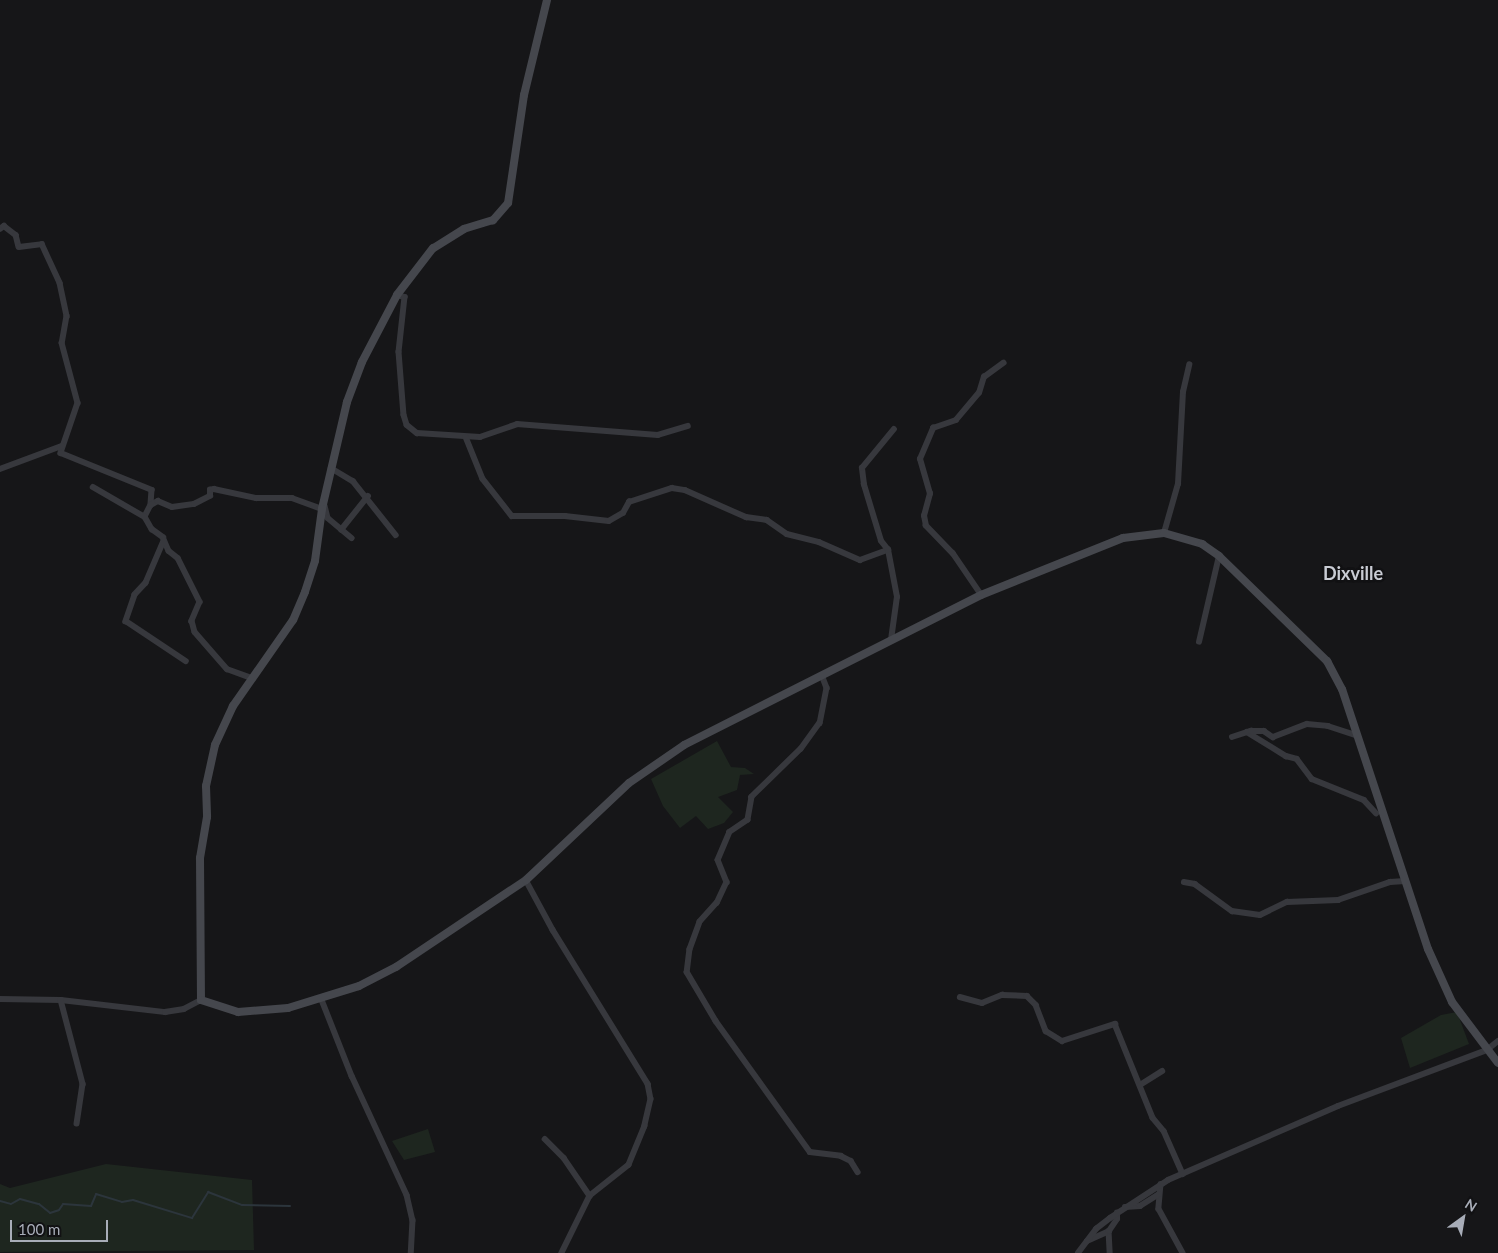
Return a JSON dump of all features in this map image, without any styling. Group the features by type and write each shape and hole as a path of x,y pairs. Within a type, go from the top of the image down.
{"main road":[{"path":"547,0 524,96 508,203 493,220 458,232 433,248 397,295 362,362 346,402 323,505 316,561 305,592 293,620 252,678 221,730 206,786 207,817 198,904 200,1000 238,1012 288,1008 322,1000 396,967 526,880 659,759 981,595 1123,538 1164,533 1202,544 1219,556 1327,661 1342,688 1428,948 1452,1002 1498,1063"}],"street":[{"path":"0,229 4,226 16,235 19,247 42,244 60,283 66,316 62,343 78,403 60,453 152,490 151,504 145,517"},
{"path":"397,295 405,298 399,352 406,425 426,435 480,437 517,424 650,435 688,426"},
{"path":"981,595 954,554 926,526 924,516 930,494 920,459 933,428 956,420 979,393 984,377 1003,363"},
{"path":"1164,533 1178,484 1183,392 1189,365"},
{"path":"891,640 897,597 888,550 881,540 864,485 862,468 894,429"},
{"path":"466,437 483,479 512,516 565,516 609,521 623,513 629,502 672,488 684,490 746,517 767,520 787,534 819,542 860,560 888,550"},
{"path":"0,469 62,446"},
{"path":"331,468 354,480 396,535"},
{"path":"93,487 145,517 184,568 200,602 192,621 196,632 227,670 252,678"},
{"path":"151,504 158,501 172,507 194,504 210,496 210,490 214,489 256,498 292,498 323,505 326,514 341,530 352,538"},
{"path":"341,530 368,496"},
{"path":"164,541 146,583 135,595 126,621 186,661"},
{"path":"1199,642 1219,556"},
{"path":"822,675 827,688 820,722 801,748 752,797 748,820 730,832 718,860 727,882 717,903 700,922 690,949 687,972 716,1021 810,1152 842,1156 851,1160 858,1172"},
{"path":"1232,737 1247,732 1264,731 1274,737 1306,724 1334,727 1356,735"},
{"path":"1247,732 1286,756 1297,759 1312,779 1364,800 1376,813"},
{"path":"526,880 553,930 645,1078 651,1099 645,1126 629,1165 590,1196 562,1253"},
{"path":"1184,882 1195,884 1232,911 1260,915 1287,902 1338,900 1390,882 1405,881"},
{"path":"960,997 982,1003 1002,995 1027,996 1036,1005 1046,1031 1062,1041 1115,1024 1140,1085 1183,1174"},
{"path":"61,1000 83,1084 77,1124"},
{"path":"1,1001 61,1000 165,1012 184,1009 200,1000"},
{"path":"322,1000 352,1076 407,1195 413,1220 411,1253"},
{"path":"1078,1253 1086,1242 1117,1214 1161,1184 1338,1106 1487,1050 1498,1041"},
{"path":"1140,1085 1162,1071"},
{"path":"545,1139 564,1158 590,1196"},
{"path":"1161,1184 1159,1209 1183,1253"},
{"path":"1126,1207 1140,1206 1159,1194"},
{"path":"1086,1242 1109,1231 1117,1219 1117,1214"},
{"path":"1109,1231 1110,1253"}],"shaded area":[{"path":"717,741 731,767 745,768 754,774 740,775 737,790 718,797 733,812 724,823 708,829 696,816 680,828 663,806 651,779"},
{"path":"1457,1012 1469,1044 1410,1068 1401,1038 1441,1015"},
{"path":"428,1129 435,1152 404,1160 392,1141"},
{"path":"106,1164 252,1180 254,1250 0,1252 0,1184 10,1188"}],"waterway":[{"path":"0,1201 11,1204 20,1199 39,1204 50,1213 59,1210 63,1204 91,1206 96,1194 122,1202 133,1200 192,1218 208,1192 242,1205 290,1206"}],"district":[{"name":"Dixville","path":"1353,573"}]}
